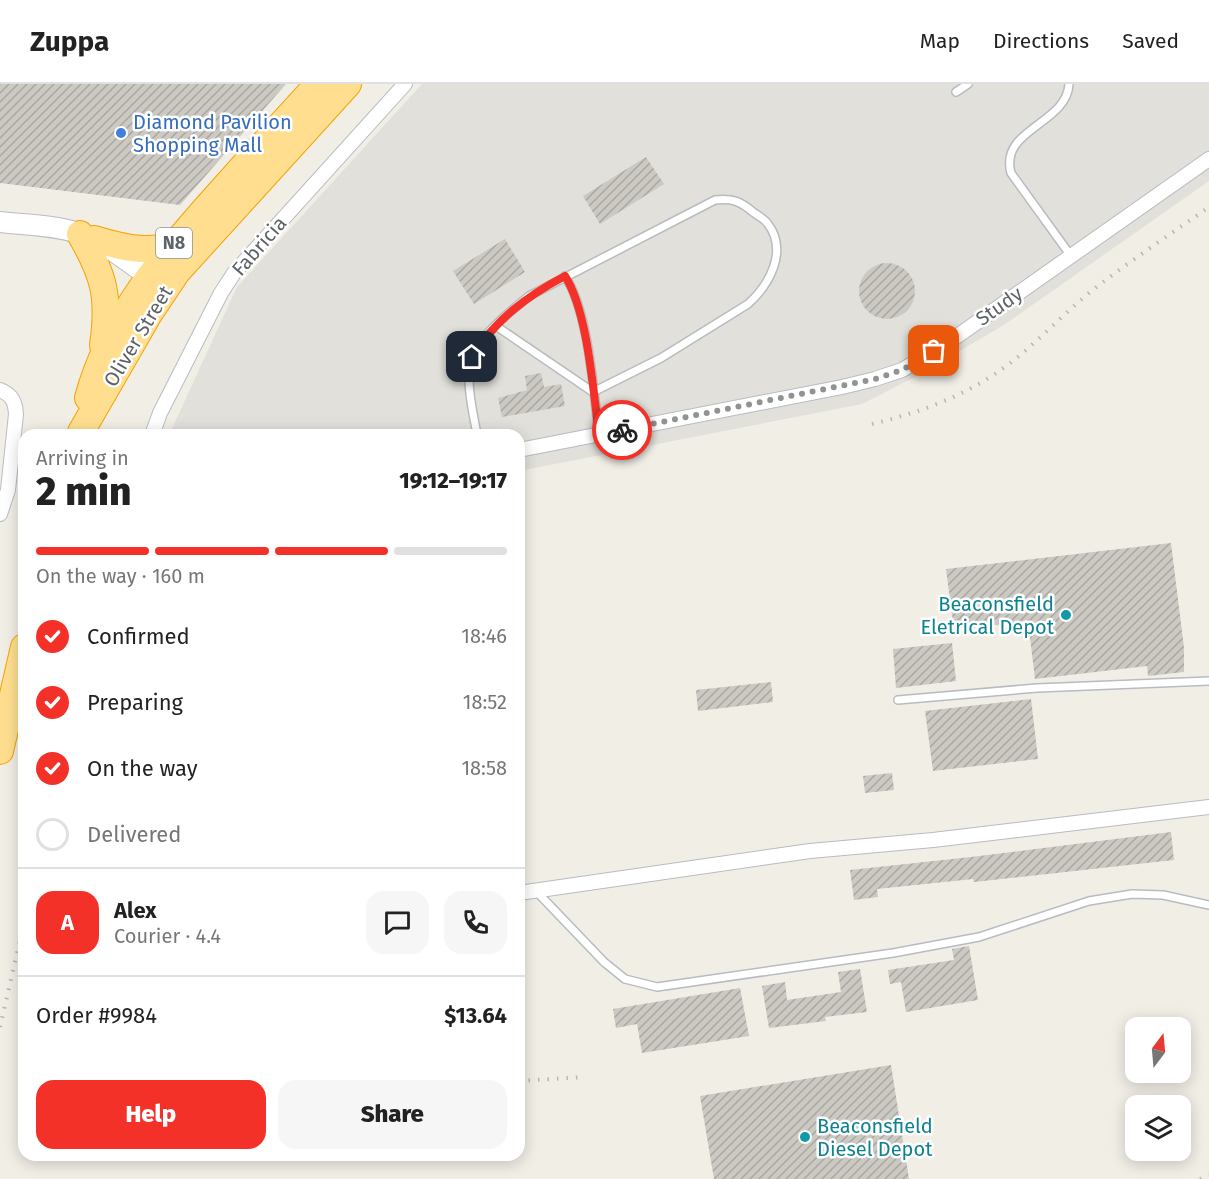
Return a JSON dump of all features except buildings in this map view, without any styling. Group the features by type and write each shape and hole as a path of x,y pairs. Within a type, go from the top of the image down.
{"highway":[{"name":"Oliver Street","path":"83,429 157,282 171,246 318,84"},
{"name":"Oliver Street","path":"81,429 88,396 101,360 124,315 157,282 188,258 348,84"},
{"path":"87,237 118,247 144,251 171,246"},
{"path":"87,237 105,289 106,323 101,360"},
{"path":"0,751 18,673"}],"street":[{"name":"Fabricia","path":"154,429 160,413 221,293 234,273 405,84"},
{"name":"Study","path":"525,449 842,387 902,370 946,344 1209,159"},
{"path":"0,222 53,227 87,237 157,282"},
{"path":"0,514 8,490 16,414 14,401 10,395 2,391"},
{"path":"525,892 810,851 933,840 1209,807"}],"lane":[{"path":"956,92 968,84"},
{"path":"1069,84 1065,101 1061,106 1020,139 1014,147 1009,166 1011,173 1071,256"},
{"path":"476,429 469,389 472,357 482,341 496,326 529,296 715,200 730,198 742,202 767,223 775,237 776,261 771,277 748,304 661,358 593,392"},
{"path":"565,276 572,287 582,318 599,434"},
{"path":"496,326 593,392"},
{"path":"898,700 1037,688 1209,681"},
{"path":"536,891 604,962 625,979 657,987 893,953 979,937 1089,901 1132,894 1163,895 1209,904"}],"shaded area":[{"path":"422,84 1209,84 1209,181 1004,325 915,377 862,404 525,470 525,429 172,429 237,287"}],"railway":[{"path":"872,424 944,401 993,375 1020,355 1094,289 1209,207"},
{"path":"0,1027 18,949"},
{"path":"525,1081 584,1077"},
{"path":"1200,1179 1209,1175"}],"way so far":[{"path":"622,430 875,379 902,370 934,351"}],"place":[{"name":"Diamond Pavilion Shopping Mall","path":"121,133"},
{"name":"Beaconsfield Eletrical Depot","path":"1066,615"},
{"name":"Beaconsfield Diesel Depot","path":"805,1137"}],"route":[{"path":"472,357 482,341 505,316 529,296 565,276 572,287 582,318 599,434 622,430"}]}
